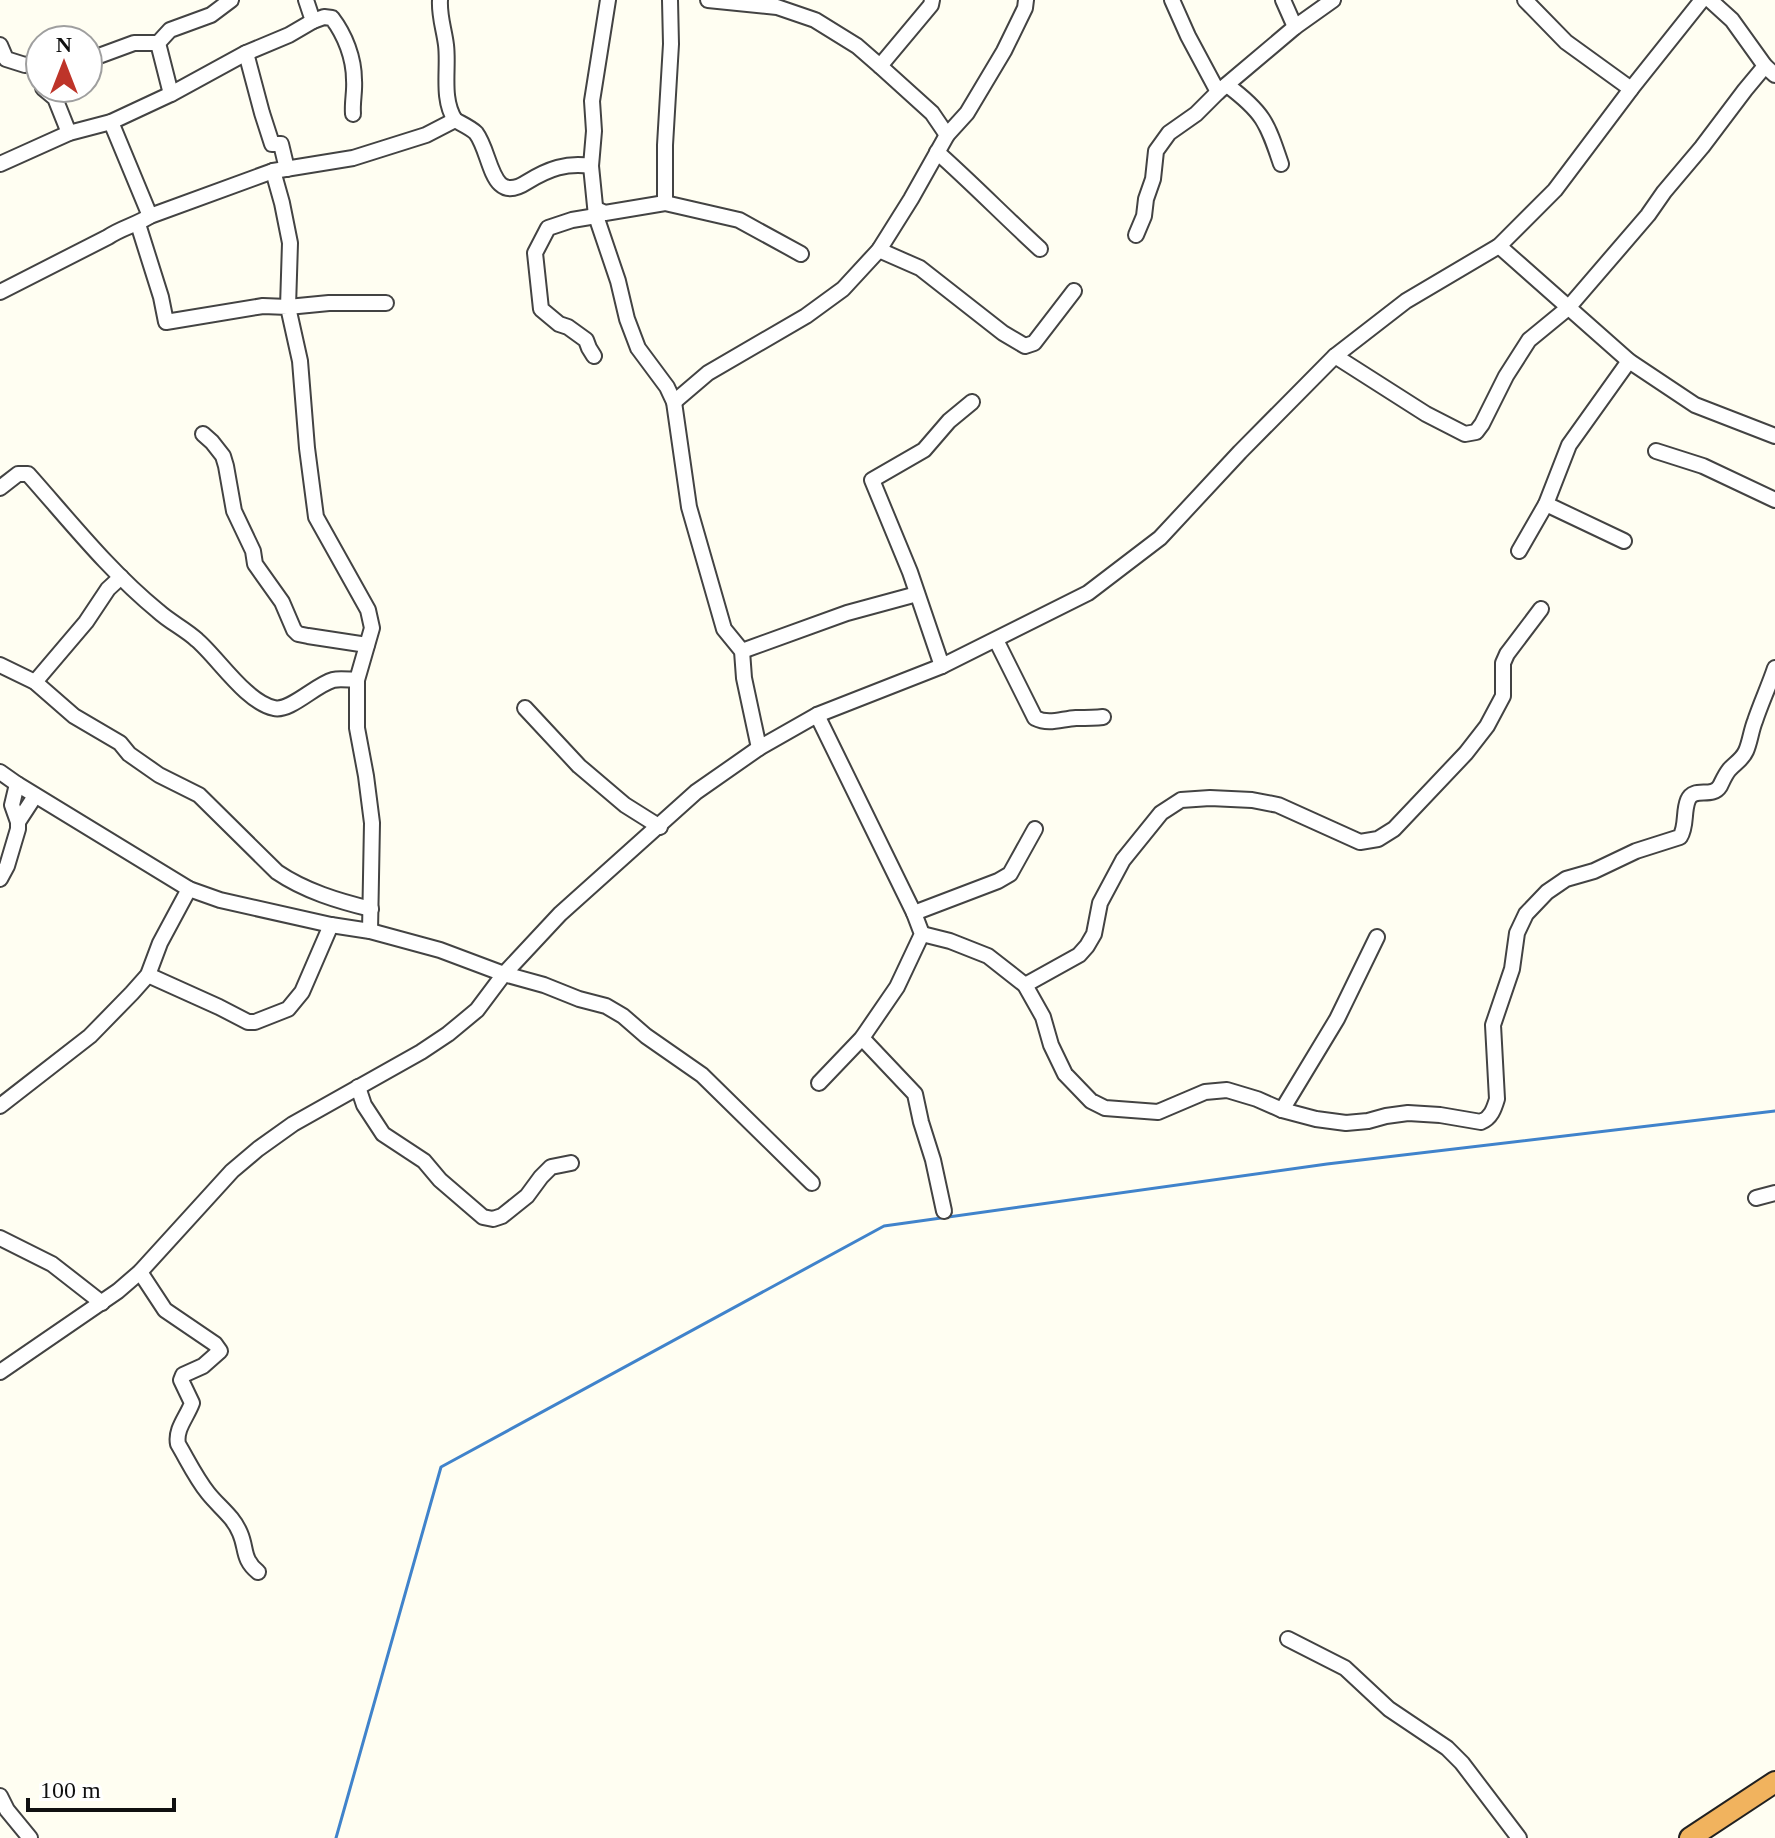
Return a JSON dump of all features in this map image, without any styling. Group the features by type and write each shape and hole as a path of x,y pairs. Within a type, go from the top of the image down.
{"highway":[{"path":"1690,1838 1775,1782"}],"street":[{"path":"104,54 134,43 158,43 170,30 211,15 231,0"},
{"path":"306,0 313,21"},
{"path":"440,0 450,112 455,120 474,130 500,186 518,188 554,167 577,163 591,166"},
{"path":"608,0 592,101 594,131 591,166 599,213 627,319 638,348 667,387 674,402 689,507 724,629 742,651 744,678 759,748"},
{"path":"665,203 670,0"},
{"path":"708,0 777,7 815,20 857,46 880,66 932,113 947,135"},
{"path":"880,66 932,0"},
{"path":"1172,0 1188,36 1222,88 1251,103 1263,117 1281,164"},
{"path":"1283,0 1295,27"},
{"path":"1136,235 1153,179 1156,151 1169,133 1196,114 1295,27 1333,0"},
{"path":"1525,0 1566,42 1631,89"},
{"path":"0,1372 102,1303 140,1272 232,1171 293,1124 421,1052 477,1010 504,974 560,914 696,792 759,748 817,715 942,666 1088,593 1160,538 1335,356 1406,301 1499,246 1555,190 1702,0"},
{"path":"1335,356 1426,414 1465,434 1476,432 1529,340 1568,308 1648,215 1745,90 1770,71 1732,20 1710,0"},
{"path":"674,402 708,373 806,316 843,289 879,250 947,135 967,113 1028,3"},
{"path":"0,164 69,133 111,122 324,17 332,18 340,29 353,62 353,114"},
{"path":"158,43 171,94"},
{"path":"0,45 6,59 24,65"},
{"path":"246,53 272,144 281,144 282,203 290,243 288,307 300,361 316,517 368,610 372,628 357,680 357,728 372,823 370,931"},
{"path":"57,104 69,133"},
{"path":"0,292 122,228 280,170 363,155 426,135 455,120"},
{"path":"111,122 144,220 166,322 263,306 386,303"},
{"path":"937,152 1040,249"},
{"path":"594,356 586,340 541,309 535,253 548,228 599,213 665,203 739,220 801,254"},
{"path":"1499,246 1629,361 1695,405 1775,436"},
{"path":"879,250 920,268 1003,333 1025,346 1034,343 1074,291"},
{"path":"1519,551 1546,504 1569,445 1629,361"},
{"path":"942,666 910,572 872,480 924,450 949,421 972,402"},
{"path":"203,434 223,456 234,511 253,551 255,564 282,602 294,630 298,634 367,645"},
{"path":"1656,451 1703,466 1775,500"},
{"path":"0,488 18,474 28,474 121,577 157,611 198,640 230,676 265,706 281,709 335,679 357,680"},
{"path":"1546,504 1624,541"},
{"path":"35,682 86,622 108,589 121,577"},
{"path":"742,651 847,613 917,594"},
{"path":"1025,985 1079,955 1087,946 1094,934 1100,903 1123,860 1161,813 1181,800 1252,800 1278,805 1360,842 1378,839 1394,829 1466,753 1487,726 1503,696 1503,663 1507,654 1541,609"},
{"path":"996,640 1035,718 1050,722 1103,717"},
{"path":"0,665 35,682 74,716 120,743 129,754 159,775 199,795 290,881 337,901 371,909"},
{"path":"922,934 988,956 1025,985 1043,1017 1051,1045 1065,1074 1091,1101 1105,1108 1158,1112 1205,1092 1227,1090 1282,1110 1346,1123 1408,1113 1481,1122 1486,1120 1497,1099 1493,1025 1512,969 1517,933 1526,914 1547,892 1566,879 1680,837 1691,796 1718,789 1732,766 1742,759 1755,719 1770,695 1775,668"},
{"path":"525,708 579,766 625,805 660,827"},
{"path":"817,715 922,934 897,987 862,1038 819,1083"},
{"path":"0,772 189,889 220,900 370,931 440,950 606,1006 702,1075 812,1183"},
{"path":"17,784 12,805 18,822"},
{"path":"0,879 15,843 18,822 35,796"},
{"path":"914,913 1010,874 1035,829"},
{"path":"0,1106 90,1036 148,975 160,943 189,889"},
{"path":"148,975 248,1022 255,1022 288,1009 302,992 331,925"},
{"path":"1282,1110 1337,1019 1377,937"},
{"path":"862,1038 915,1094 944,1211"},
{"path":"358,1087 364,1105 383,1134 424,1161 440,1180 483,1217 493,1219 502,1216 527,1196 551,1167 571,1163"},
{"path":"1756,1198 1775,1193"},
{"path":"0,1238 52,1264 102,1303"},
{"path":"140,1272 165,1310 215,1344 220,1351 203,1366 183,1375 181,1380 192,1403 180,1427 178,1444 201,1484 232,1517 242,1536 250,1565 258,1572"},
{"path":"1288,1639 1345,1668 1389,1709 1447,1748 1519,1838"},
{"path":"0,1796 7,1810 30,1838"}],"waterway":[{"path":"336,1838 441,1467 884,1226 1327,1164 1775,1111"}]}
